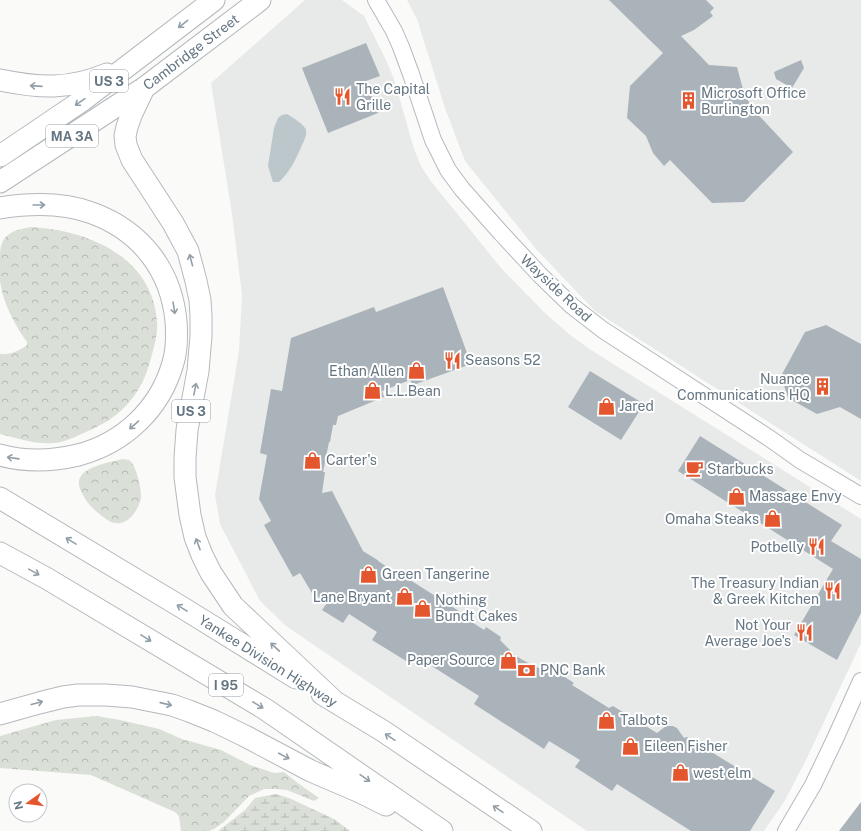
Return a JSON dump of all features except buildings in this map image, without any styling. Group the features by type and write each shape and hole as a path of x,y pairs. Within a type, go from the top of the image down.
{"highway":[{"name":"Cambridge Street","path":"0,156 83,100 140,58 214,0"},
{"name":"Cambridge Street","path":"0,182 144,88 260,0"},
{"path":"0,80 23,85 49,87 79,84 93,80 140,58"},
{"name":"US 3","path":"144,88 127,127 125,136 126,146 132,160 174,223 188,251 200,300 201,336 198,371 187,430 185,450 185,477 190,515 195,537 211,573 233,606 335,702"},
{"path":"0,208 25,205 61,205 100,216 127,232 142,245 161,270 173,301 177,334 174,362 159,396 136,424 111,443 96,450 52,460 37,460 0,455"},
{"name":"Yankee Division Highway","path":"0,498 183,608 383,732 531,831"},
{"name":"I 95","path":"0,553 46,578 265,709 442,831"},
{"path":"0,714 45,701 63,697 78,696 126,696 172,705 189,710 245,736 312,771 360,792 435,831"}],"main road":[{"name":"Wayside Road","path":"376,0 394,31 411,74 433,140 448,170 462,189 501,234 540,275 572,306 603,330 769,438 800,460 861,496"},
{"path":"786,831 813,785 861,681"}],"shaded area":[{"path":"305,0 342,0 364,16 394,79 414,149 421,166 430,180 501,268 544,312 569,334 591,350 861,519 861,643 806,760 784,802 764,831 587,831 286,626 260,601 220,524 215,495 239,351 242,295 232,214 211,83"},
{"path":"407,0 861,0 861,481 595,311 537,250 465,161 445,108 417,19"},
{"path":"287,114 303,126 306,130 306,136 290,170 279,182 273,182 268,166 274,128 278,118"}],"green space":[{"path":"31,227 53,229 74,234 95,241 114,251 130,264 144,280 153,299 157,322 156,340 147,371 142,383 129,403 111,419 100,425 71,438 54,443 33,442 0,434 0,354 7,354 21,349 27,345 27,342 10,313 1,289 0,250 3,240 10,233"},
{"path":"123,459 129,460 134,466 141,498 138,508 131,517 122,523 114,523 106,519 92,508 84,496 79,484 83,473 89,469"},
{"path":"96,716 159,729 182,739 221,750 250,765 274,773 284,772 319,798 314,801 287,790 264,789 249,796 224,822 214,829 209,831 181,831 179,816 175,812 91,775 0,768 0,736 56,720"},
{"path":"276,794 289,798 334,819 350,831 218,831 245,810 255,798"}],"place":[{"name":"The Capital Grille","path":"343,97"},
{"name":"Microsoft Office Burlington","path":"688,101"},
{"name":"Seasons 52","path":"452,360"},
{"name":"Ethan Allen","path":"417,371"},
{"name":"Nuance Communications HQ","path":"823,387"},
{"name":"L.L.Bean","path":"372,391"},
{"name":"Jared","path":"606,406"},
{"name":"Carter's","path":"313,460"},
{"name":"Starbucks","path":"694,469"},
{"name":"Massage Envy","path":"736,496"},
{"name":"Omaha Steaks","path":"772,519"},
{"name":"Potbelly","path":"817,547"},
{"name":"Green Tangerine","path":"369,574"},
{"name":"The Treasury Indian & Greek Kitchen","path":"832,591"},
{"name":"Lane Bryant","path":"404,597"},
{"name":"Nothing Bundt Cakes","path":"422,608"},
{"name":"Not Your Average Joe's","path":"804,633"},
{"name":"Paper Source","path":"508,660"},
{"name":"PNC Bank","path":"527,670"},
{"name":"Talbots","path":"607,720"},
{"name":"Eileen Fisher","path":"631,746"},
{"name":"west elm","path":"680,773"}]}
